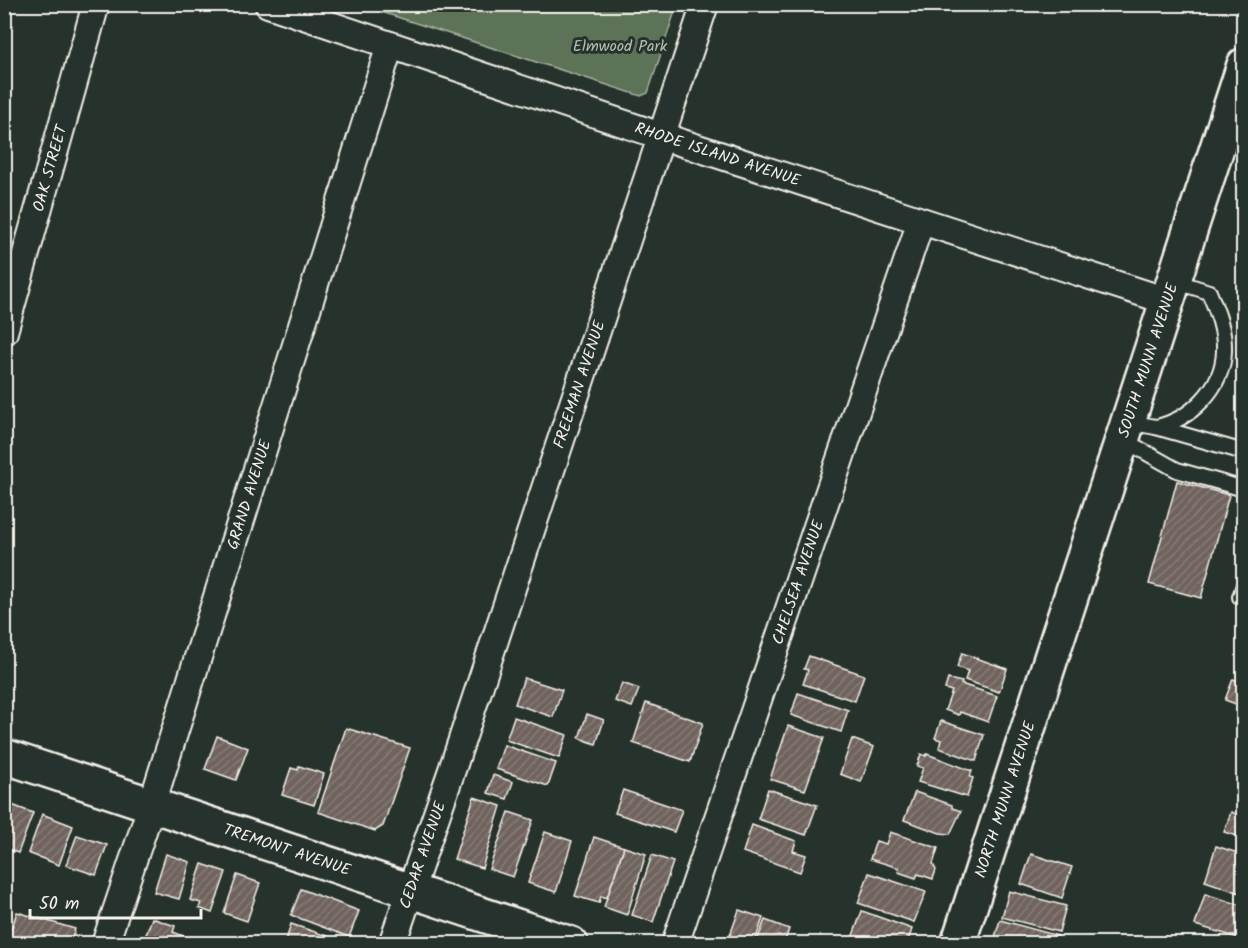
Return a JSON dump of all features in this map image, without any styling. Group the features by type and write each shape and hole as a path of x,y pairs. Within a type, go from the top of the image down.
{"main road":[{"name":"SOUTH MUNN AVENUE","path":"1050,656 1135,429 1170,291 1235,119 1244,65"},
{"name":"NORTH MUNN AVENUE","path":"958,944 1050,656"},
{"name":"TREMONT AVENUE","path":"4,756 571,944"}],"street":[{"name":"OAK STREET","path":"4,332 96,4"},
{"name":"RHODE ISLAND AVENUE","path":"268,4 921,221 1170,291"},
{"name":"FREEMAN AVENUE","path":"453,767 705,4"},
{"name":"GRAND AVENUE","path":"105,944 152,804 390,45"},
{"name":"CHELSEA AVENUE","path":"675,944 921,221"},
{"name":"CEDAR AVENUE","path":"392,944 453,767"}],"lane":[{"path":"1135,429 1172,424 1190,412 1214,385 1224,354 1218,313 1209,292 1170,291"},
{"path":"1135,429 1244,452"},
{"path":"1135,429 1178,470 1244,489"}],"green space":[{"name":"Elmwood Park","path":"360,5 677,5 648,93 641,96"}],"building":[{"path":"1177,481 1229,495 1201,598 1149,584"},
{"path":"962,653 1007,669 999,692 965,680 968,671 957,667"},
{"path":"809,656 864,675 855,701 803,684 808,670 804,669"},
{"path":"524,678 562,690 553,717 515,704"},
{"path":"948,679 997,696 988,722 960,712 959,715 945,710 952,691 945,689"},
{"path":"1233,679 1244,683 1244,707 1225,700"},
{"path":"622,683 639,689 632,707 615,701"},
{"path":"798,693 848,710 841,732 791,715"},
{"path":"646,703 703,723 690,762 633,743"},
{"path":"587,714 604,720 596,744 579,738"},
{"path":"514,717 567,735 559,758 506,740"},
{"path":"941,721 984,735 976,761 939,748 941,740 935,738"},
{"path":"788,726 824,738 805,790 770,779"},
{"path":"346,728 410,748 383,826 375,831 318,812"},
{"path":"217,736 248,748 236,780 205,769"},
{"path":"852,739 874,747 861,782 840,774"},
{"path":"504,745 556,763 548,786 496,769"},
{"path":"921,754 926,756 927,754 972,771 970,777 973,778 967,797 918,782 923,768 917,766"},
{"path":"299,766 324,774 314,805 282,795 291,768 298,770"},
{"path":"493,775 513,782 507,799 488,793"},
{"path":"768,789 817,805 806,835 758,819"},
{"path":"623,790 682,810 674,832 615,813"},
{"path":"915,792 952,805 952,808 961,811 950,834 940,833 904,820"},
{"path":"474,797 501,806 482,868 454,859"},
{"path":"4,802 33,813 18,853 4,848"},
{"path":"1243,803 1244,838 1224,832 1231,812 1239,815"},
{"path":"509,812 533,820 513,877 489,869"},
{"path":"42,814 73,826 59,865 28,853"},
{"path":"752,825 796,841 793,851 806,855 800,872 743,852"},
{"path":"545,832 572,841 556,892 528,883"},
{"path":"890,832 938,848 933,864 936,870 933,879 918,874 916,878 898,872 899,868 870,859 876,841 886,844"},
{"path":"77,835 107,845 96,875 66,865"},
{"path":"594,837 624,847 607,898 601,896 599,903 575,896"},
{"path":"1216,846 1244,855 1243,894 1205,881"},
{"path":"624,847 646,854 627,915 604,907"},
{"path":"166,854 190,862 179,899 154,892"},
{"path":"1031,854 1072,867 1062,898 1021,884"},
{"path":"652,855 673,862 653,922 632,915"},
{"path":"202,864 226,872 212,913 199,908 201,903 190,900"},
{"path":"869,873 926,892 914,922 858,903"},
{"path":"237,875 260,883 247,921 224,913"},
{"path":"301,889 359,911 349,937 291,915"},
{"path":"1009,891 1066,906 1059,932 1002,917"},
{"path":"1205,894 1244,906 1242,939 1195,925"},
{"path":"739,910 763,918 754,944 727,944"},
{"path":"862,911 912,929 907,944 859,944 851,941"},
{"path":"17,912 75,929 70,944 28,944 9,936"},
{"path":"152,918 175,926 173,932 191,939 190,944 143,943"},
{"path":"765,920 789,929 784,944 756,944"},
{"path":"1000,920 1058,936 1056,944 993,944"},
{"path":"291,924 345,942 345,944 285,944"}]}
